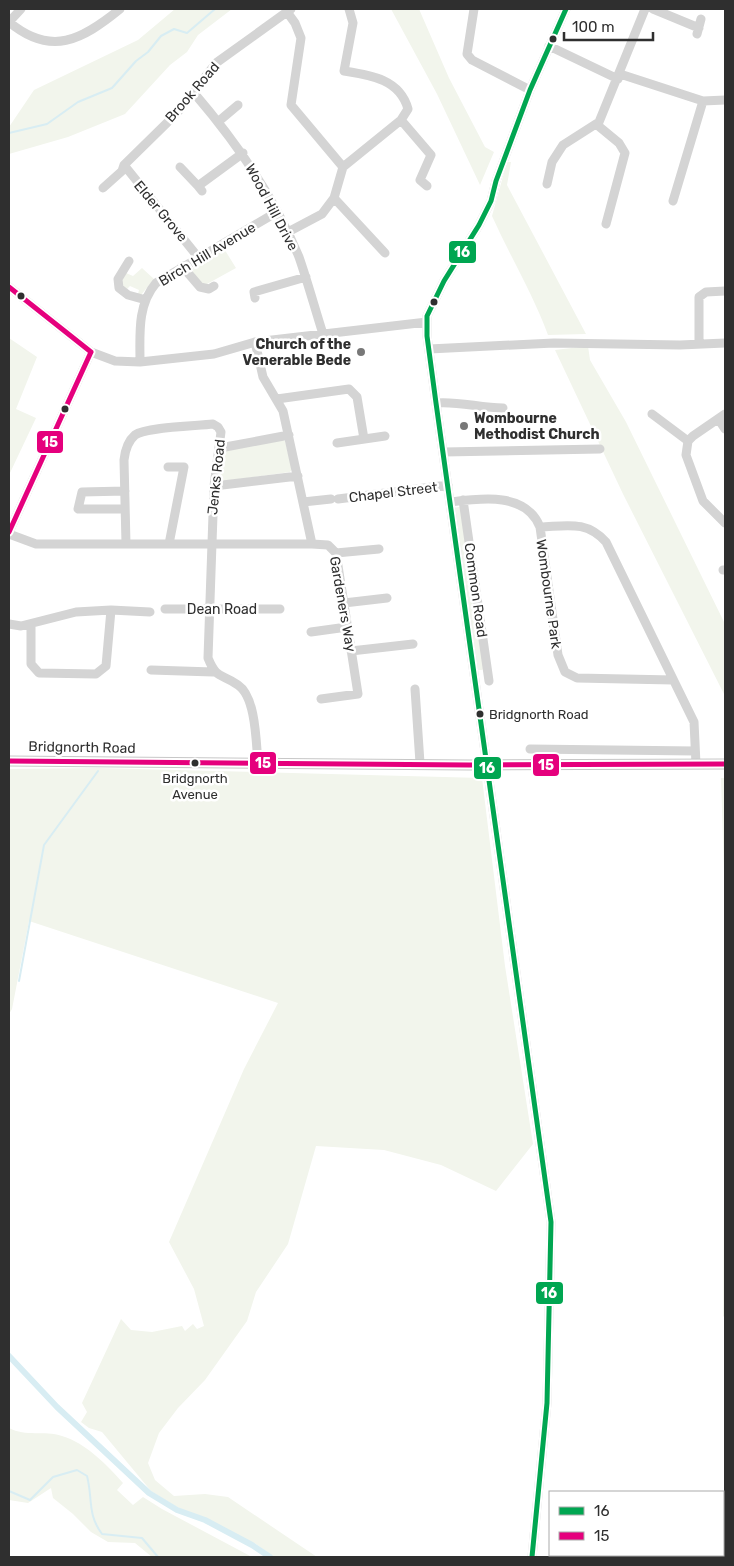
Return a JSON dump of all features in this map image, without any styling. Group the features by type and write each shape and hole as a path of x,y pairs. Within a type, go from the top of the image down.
{"main road":[{"name":"Bridgnorth Road","path":"9,761 574,765 725,764"}],"street":[{"path":"21,9 9,22 19,31 40,41 58,42 91,29 120,9"},
{"path":"288,232 322,214 334,198 343,167 401,120 408,109 406,102 394,87 381,78 344,72 353,23 349,9"},
{"path":"474,9 467,54 472,60 530,90"},
{"name":"Common Road","path":"532,1557 547,1403 551,1222 476,676 436,403 427,322 435,298 444,281 480,225 491,202 496,180 530,90 566,9"},
{"path":"653,9 699,27"},
{"path":"289,10 301,38 291,105 343,167"},
{"name":"Brook Road","path":"103,188 122,171 124,166 194,93 216,62 289,10"},
{"path":"546,186 552,162 562,145 596,124 602,117 619,77 641,10"},
{"path":"549,46 619,77 702,101 725,99"},
{"name":"Wood Hill Drive","path":"194,93 243,154 288,232 306,277 323,334"},
{"path":"673,201 702,101"},
{"path":"218,121 238,105"},
{"path":"401,120 432,155 420,180 427,186"},
{"path":"596,124 620,143 625,152 606,224"},
{"path":"180,167 200,188 243,154"},
{"name":"Elder Grove","path":"124,166 198,257"},
{"path":"334,198 385,253"},
{"name":"Birch Hill Avenue","path":"140,362 140,323 146,300 156,283 182,266 277,212"},
{"path":"129,266 118,279 119,288 128,295 146,300"},
{"path":"182,266 200,287 209,289 214,286"},
{"path":"255,298 254,292 306,277"},
{"path":"9,287 91,352 115,361 140,362 214,354 255,342 427,322"},
{"path":"698,344 696,294 725,291"},
{"name":"Gardeners Way","path":"255,342 263,376 283,411 312,544 328,545 336,553 358,694 324,696"},
{"path":"429,349 554,343 725,343"},
{"path":"91,352 9,533 36,544 312,544"},
{"path":"277,400 349,389 357,396 364,439"},
{"path":"436,403 458,402 477,408 498,411"},
{"path":"652,414 688,441"},
{"path":"725,429 722,417 699,431 688,441 687,459 699,493 707,506 725,522"},
{"name":"Jenks Road","path":"126,544 125,452 132,438 140,432 213,424 221,432 214,486 210,544"},
{"path":"220,448 289,435"},
{"path":"337,443 385,436"},
{"path":"444,452 596,446"},
{"path":"168,467 184,467 169,544"},
{"path":"214,486 298,476"},
{"name":"Chapel Street","path":"303,502 448,485"},
{"path":"125,491 82,492 78,509 125,510"},
{"name":"Common Road","path":"463,500 488,677 476,676"},
{"name":"Wombourne Park","path":"451,502 463,500 516,502 533,513 540,527 558,654 565,672 577,678 672,680"},
{"name":"Wombourne Park","path":"540,527 580,525 596,531 606,542 694,722 696,764"},
{"path":"210,544 208,658 213,672"},
{"path":"336,553 379,549"},
{"path":"344,603 383,602"},
{"name":"Dean Road","path":"165,609 280,609"},
{"path":"31,624 31,664 35,670 39,673 96,674 104,670 108,662 111,610"},
{"path":"9,624 21,626 76,612 111,610 140,616 150,612"},
{"path":"315,634 347,626"},
{"path":"351,652 412,644 411,654"},
{"path":"150,670 213,672 238,685 249,700 258,763"},
{"path":"415,689 411,700 420,763"},
{"path":"530,749 696,751"},
{"path":"574,750 574,765"}],"shaded area":[{"path":"175,9 232,9 198,35 187,52 170,65 125,114 68,137 9,154 9,127 34,90 138,40"},
{"path":"391,9 419,9 449,78 485,147 494,152 480,185 437,94"},
{"path":"507,162 511,162 507,185 586,334 548,335 492,216"},
{"path":"223,247 236,268 207,284 202,284 189,270 190,266"},
{"path":"142,268 154,279 141,295 138,294 139,290 130,286 127,289 122,286 123,276 126,273 133,276"},
{"path":"9,338 37,357 16,409 36,418 9,475"},
{"path":"588,346 590,360 626,422 725,624 725,696 623,494 555,350"},
{"path":"282,439 285,441 292,469 290,472 224,481 220,476 223,451"},
{"path":"461,507 485,668 482,670 478,670 455,508"},
{"path":"98,768 482,778 505,966 533,1144 496,1191 441,1165 384,1150 316,1146 288,1244 256,1292 247,1321 205,1380 178,1408 159,1433 148,1463 155,1480 174,1496 205,1494 228,1497 317,1557 274,1557 256,1544 175,1506 151,1491 102,1432 89,1428 81,1422 87,1412 82,1403 121,1319 131,1330 152,1332 182,1326 185,1331 193,1324 197,1329 204,1326 194,1289 169,1242 244,1069 278,1003 29,921 12,1009 9,1014 9,769"},
{"path":"721,778 725,778 725,905"},
{"path":"725,1068 725,1315 723,1317"},
{"path":"9,1428 28,1433 55,1434 71,1439 88,1449 123,1483 117,1490 133,1505 143,1497 252,1557 152,1557 135,1543 108,1542 91,1532 53,1498 51,1488 28,1503 9,1500"}],"waterway":[{"path":"9,133 47,124 78,102 112,88 136,61 148,52 161,36 174,29 187,33 215,9"},
{"path":"19,981 44,845 98,771"},
{"path":"9,1356 57,1407 149,1493 177,1510 205,1520 252,1545 270,1557"},
{"path":"9,1491 30,1500 53,1477 77,1470 87,1476 92,1513 97,1527 102,1534 142,1538 158,1557"}],"transit line":[{"name":"16","path":"532,1557 547,1403 551,1222 436,403 427,336 427,316 444,281 479,225 491,201 496,181 530,90 566,9"},
{"name":"15","path":"9,287 91,352"},
{"name":"15","path":"9,532 91,352"},
{"name":"15","path":"9,761 469,765 725,764"}],"place":[{"name":"Church of the Venerable Bede","path":"361,352"},
{"name":"Wombourne Methodist Church","path":"464,426"},
{"name":"Bridgnorth Road","path":"480,714"},
{"name":"Bridgnorth Avenue","path":"195,763"}]}
